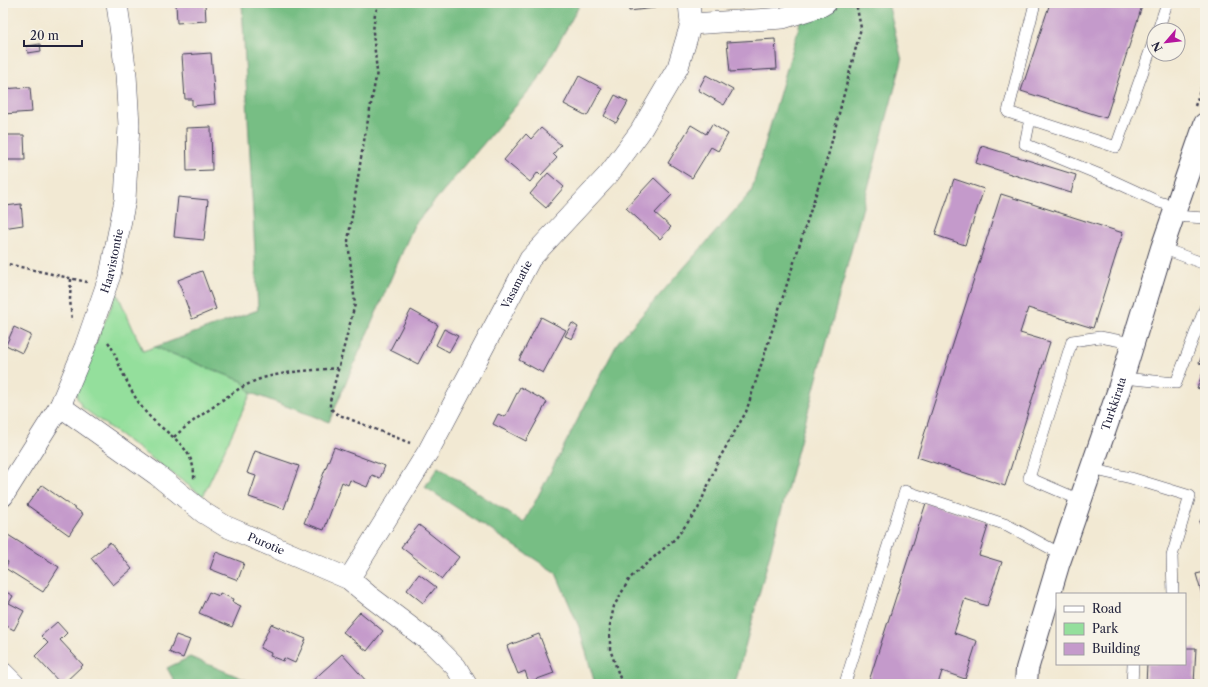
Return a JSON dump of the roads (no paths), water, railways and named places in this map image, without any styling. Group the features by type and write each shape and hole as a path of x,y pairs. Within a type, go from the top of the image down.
{"main road":[{"name":"Turkkirata","path":"1026,684 1027,669 1035,640 1062,554 1122,378 1162,248 1205,124"}],"street":[{"name":"Haavistontie","path":"3,496 60,406 90,334 110,276 125,200 129,125 126,75 117,3"},
{"name":"Vasamatie","path":"349,579 429,450 530,259 609,174 640,132 678,67 691,24 689,3"},
{"path":"691,24 783,18 826,3"},
{"name":"Purotie","path":"60,406 157,475 204,513 225,526 349,579 434,645 456,667 466,684"},
{"path":"3,673 14,684"}],"lane":[{"path":"1035,3 1008,112 1116,147 1146,62"},
{"path":"1161,22 1167,3"},
{"path":"1030,119 1026,144 1098,174 1175,211 1205,218"},
{"path":"1162,248 1205,264"},
{"path":"1122,378 1176,383 1205,308"},
{"path":"1080,500 1029,478 1072,341 1100,337 1132,343"},
{"path":"1091,468 1131,478 1190,496 1172,556 1174,593"},
{"path":"848,684 846,680 905,491 1007,525 1062,554"},
{"path":"1132,684 1133,665"}]}
